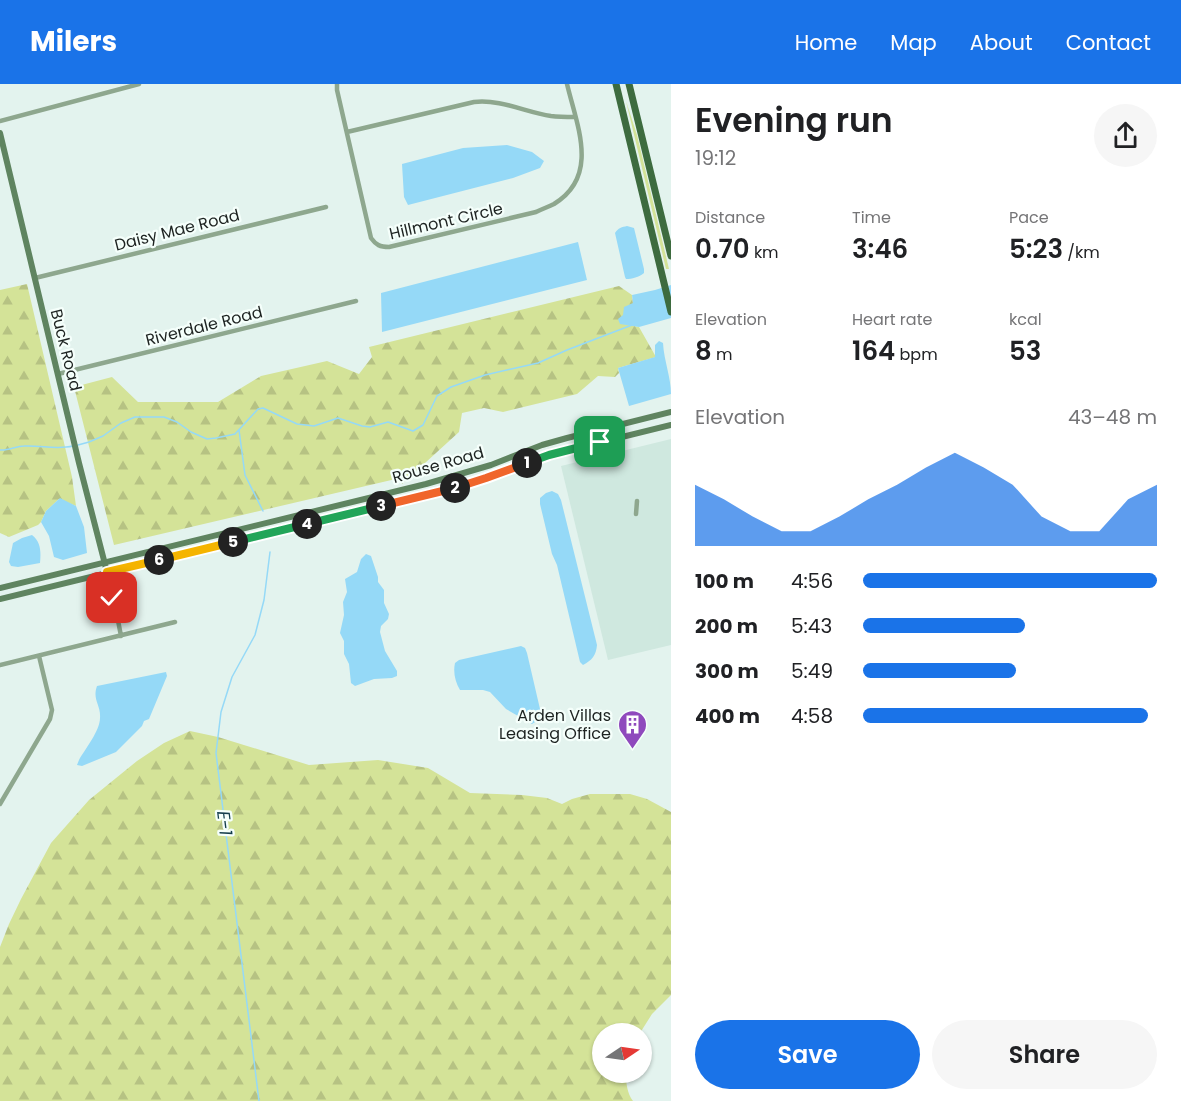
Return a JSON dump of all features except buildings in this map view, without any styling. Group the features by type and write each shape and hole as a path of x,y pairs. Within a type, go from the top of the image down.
{"main road":[{"path":"616,84 671,312"},
{"path":"629,84 671,256"}],"street":[{"path":"0,121 139,84"},
{"name":"Hillmont Circle","path":"337,84 370,238 382,247 536,212 553,205 565,196 574,187 583,160 582,144 567,84"},
{"path":"346,132 486,101 550,116 575,117"},
{"name":"Buck Road","path":"0,132 107,579 115,598 121,636"},
{"name":"Daisy Mae Road","path":"35,278 326,207"},
{"name":"Riverdale Road","path":"58,374 356,300"},
{"name":"Rouse Road","path":"0,588 453,477 542,445 671,412"},
{"name":"Rouse Road","path":"0,599 455,488 549,455 671,425"},
{"path":"453,477 455,488"},
{"path":"636,514 637,501"},
{"path":"0,665 175,622"},
{"path":"0,804 50,719 52,710 39,656"}],"shaded area":[{"path":"671,439 671,645 608,660 561,466"}],"green space":[{"path":"626,101 637,135 669,269 666,269"},
{"path":"27,284 72,477 76,506 59,499 46,511 38,525 9,537 0,533 0,290"},
{"path":"619,286 632,295 633,304 620,323 639,327 656,357 618,368 619,373 615,377 598,376 577,394 503,412 484,408 462,413 459,432 402,484 400,478 114,545 74,387 112,377 138,402 218,402 261,376 327,361 359,374 372,357 369,347"},
{"path":"190,731 218,737 309,765 378,760 428,768 470,793 522,795 547,798 562,804 590,794 630,794 647,799 671,812 671,995 646,1023 592,1023 592,1083 627,1083 633,1101 0,1101 0,947 9,924 51,843 89,800 137,761 164,743"}],"water":[{"path":"507,145 532,152 544,161 540,168 513,178 408,205 404,197 402,164 463,148"},
{"path":"627,226 634,228 644,273 635,278 626,279 615,233"},
{"path":"578,242 587,280 382,332 381,293"},
{"path":"671,285 671,318 639,327 620,324 618,319 623,315 624,307 633,303 632,295"},
{"path":"659,341 663,343 671,394 629,406 618,368 655,357 655,345"},
{"path":"552,491 558,494 561,500 597,645 593,657 583,665 580,662 540,504 540,498"},
{"path":"60,498 76,506 84,527 87,553 63,560 54,557 49,536 41,522 46,511"},
{"path":"32,535 40,548 40,563 11,566 9,562 13,543"},
{"path":"366,554 371,556 378,582 384,590 384,603 389,614 380,632 385,651 397,671 397,676 374,679 355,686 351,683 349,664 344,654 344,641 340,633 344,615 343,602 347,592 345,579 357,572 361,559"},
{"path":"521,646 527,653 540,709 538,718 532,724 506,709 490,692 460,690 454,670 455,663 459,660"},
{"path":"166,672 167,676 149,719 144,721 142,726 116,752 82,766 77,765 99,723 97,686"}],"waterway":[{"path":"78,445 103,436 121,423 135,417 164,417 207,439 216,438 235,434 258,409 263,408 297,424 314,426 338,418 370,427 388,422 413,431 423,425 437,396 451,387 485,375 538,363 632,325"},
{"name":"E-1","path":"239,430 245,475 263,511"},
{"path":"0,450 24,446 61,448 73,446"},
{"name":"E-1","path":"259,1101 216,753 221,712 232,677 255,635 264,600 270,552"}],"place":[{"name":"Arden Villas Leasing Office","path":"632,750"}],"route":[{"path":"112,598 107,572 455,488 549,455 600,442"}]}
